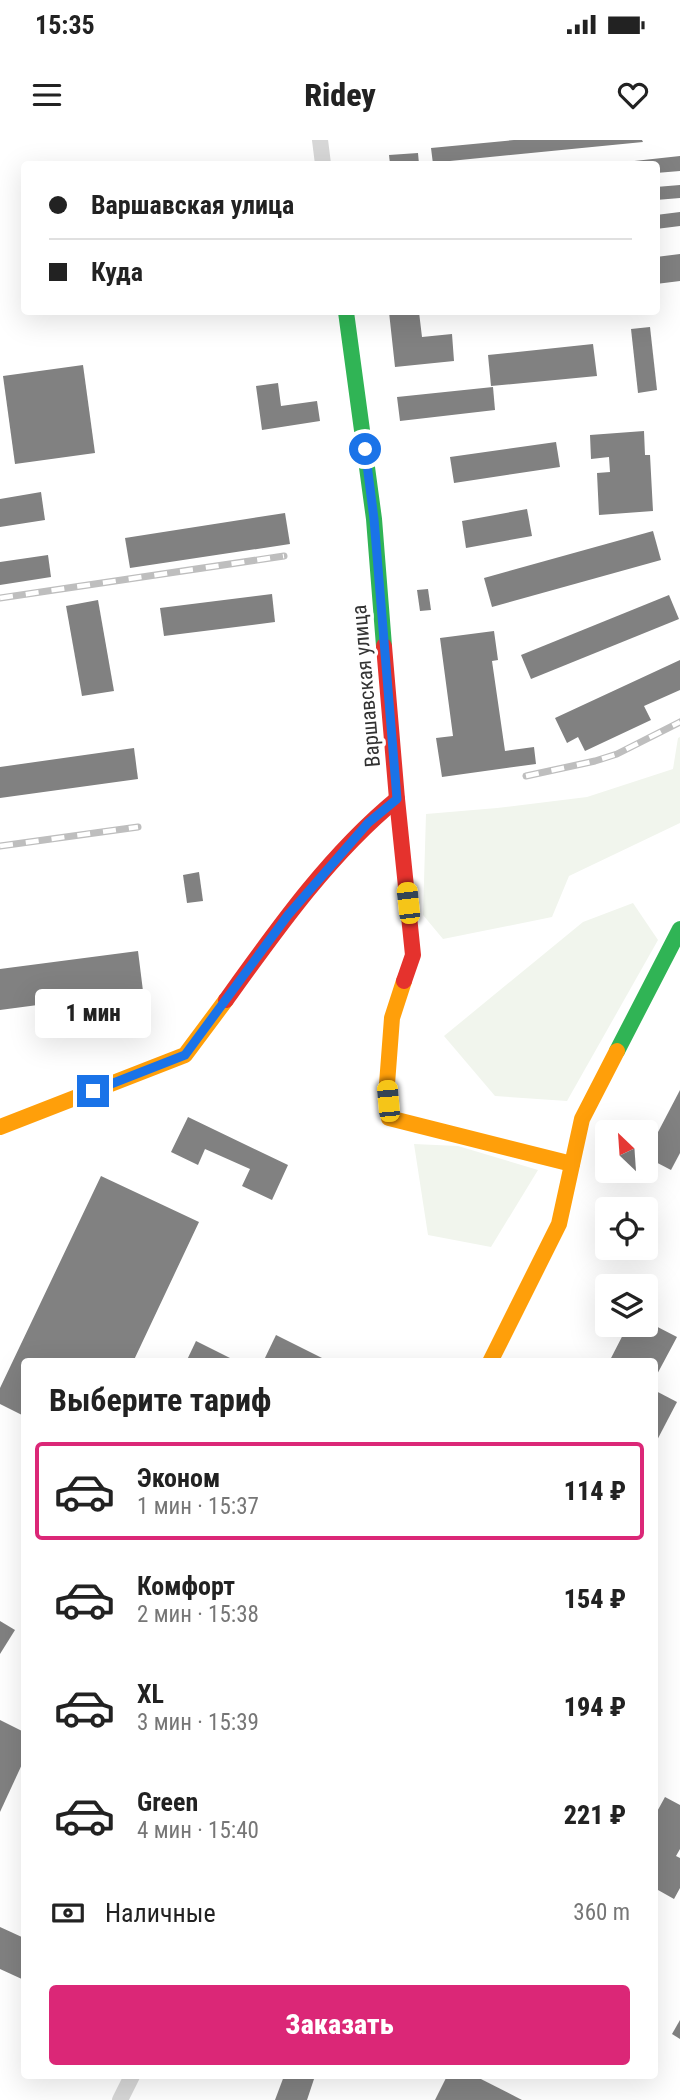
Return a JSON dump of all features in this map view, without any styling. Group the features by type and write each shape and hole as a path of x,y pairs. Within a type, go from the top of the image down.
{"street":[{"path":"320,140 323,161"},
{"name":"Варшавская улица","path":"346,315 374,519 413,955 393,1018 387,1084 389,1118 572,1164"},
{"path":"0,1126 185,1055 288,915 368,823 397,799"},
{"path":"492,1358 559,1224 582,1119 680,929"},
{"path":"120,2100 130,2079"}],"shaded area":[{"path":"680,737 680,823 569,876 552,917 443,939 423,915 426,814 587,797 673,769"},
{"path":"633,903 658,940 567,1101 495,1096 444,1036 583,922"},
{"path":"414,1144 458,1146 538,1170 491,1247 428,1235"}],"building":[{"path":"514,140 643,142 450,161 433,161 431,148"},
{"path":"418,153 419,161 390,161 389,155"},
{"path":"680,156 680,171 660,173 660,161 634,161"},
{"path":"680,185 680,198 660,200 660,187"},
{"path":"680,212 680,226 660,228 660,214"},
{"path":"680,254 680,281 660,284 660,256"},
{"path":"389,315 419,315 422,337 452,334 454,361 395,367"},
{"path":"650,327 657,390 638,393 631,329"},
{"path":"593,344 597,376 491,386 488,355"},
{"path":"83,365 95,453 15,464 3,376"},
{"path":"278,383 281,406 317,401 320,421 262,430 256,386"},
{"path":"493,387 495,410 400,421 397,397"},
{"path":"644,431 645,455 650,455 653,511 599,515 597,473 610,472 609,457 591,459 590,435"},
{"path":"556,442 560,467 454,483 450,457"},
{"path":"41,492 45,520 0,527 0,499"},
{"path":"527,509 532,536 466,548 462,521"},
{"path":"285,513 290,544 130,568 125,538"},
{"path":"653,531 661,560 492,607 484,578"},
{"path":"48,555 51,577 0,585 0,562"},
{"path":"428,589 431,610 420,611 417,590"},
{"path":"272,594 275,622 164,636 160,608"},
{"path":"669,595 679,619 531,679 521,655"},
{"path":"98,600 114,691 82,696 66,606"},
{"path":"494,631 498,660 492,661 505,751 534,747 536,764 442,777 436,738 453,736 440,638"},
{"path":"680,660 680,690 644,706 651,720 585,751 578,737 567,743 555,718"},
{"path":"134,748 138,779 0,798 0,767"},
{"path":"199,872 203,901 187,903 183,875"},
{"path":"138,951 143,991 0,1010 0,969"},
{"path":"680,1090 680,1153 671,1170 658,1163 658,1132"},
{"path":"188,1117 288,1165 272,1200 242,1186 250,1169 205,1149 198,1165 171,1152"},
{"path":"101,1176 199,1222 135,1358 21,1358 21,1414 0,1404 0,1388"},
{"path":"658,1327 677,1337 658,1373 658,1358 611,1358 622,1337 658,1337"},
{"path":"276,1335 322,1358 265,1358"},
{"path":"196,1341 230,1358 188,1358"},
{"path":"658,1392 677,1402 658,1438"},
{"path":"0,1621 15,1630 0,1654"},
{"path":"0,1720 21,1730 21,1766 0,1812"},
{"path":"665,1797 680,1805 680,1849 676,1856 680,1858 680,1888 674,1899 658,1890 658,1810"},
{"path":"0,1927 21,1937 21,1979 0,1969"},
{"path":"680,2020 680,2039 672,2034"},
{"path":"283,2079 314,2079 307,2100 275,2100"},
{"path":"446,2079 481,2079 522,2100 435,2100"}],"railway":[{"path":"0,598 284,556"},
{"path":"526,776 617,754 680,722"},
{"path":"0,846 138,827"}],"traffic: fast":[{"path":"346,315 374,519 384,646"},
{"path":"617,1051 680,929"}],"traffic: slow":[{"path":"404,981 392,1018 387,1084 389,1118 572,1164"},
{"path":"0,1127 185,1055 226,1000"},
{"path":"492,1358 559,1224 582,1119 617,1051"}],"traffic: jam":[{"path":"384,646 413,955 404,981"},
{"path":"226,1000 326,868 397,799"}],"route":[{"path":"93,1091 185,1055 288,915 368,823 397,799 374,519 365,449"}]}
